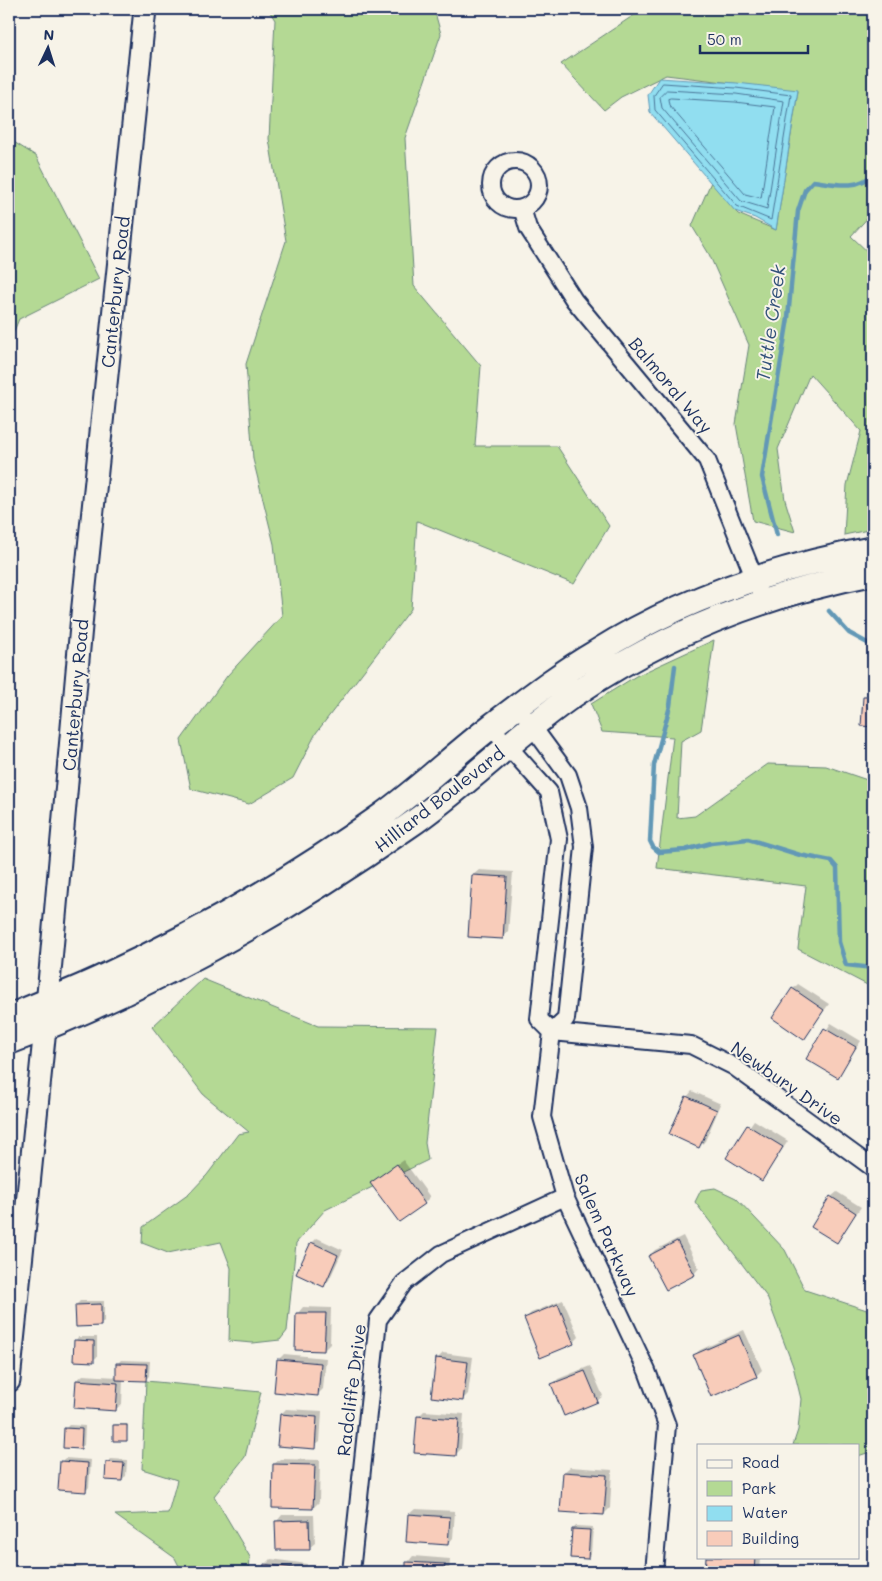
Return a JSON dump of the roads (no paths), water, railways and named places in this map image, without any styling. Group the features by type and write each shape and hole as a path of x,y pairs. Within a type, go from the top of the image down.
{"main road":[{"name":"Hilliard Boulevard","path":"9,1017 151,954 260,894 381,816 518,707 595,652 628,634 673,611 756,578 795,566 873,549"},
{"name":"Hilliard Boulevard","path":"9,1042 117,998 227,942 343,871 410,826 574,694 646,652 684,632 762,601 802,589 873,573"}],"street":[{"name":"Canterbury Road","path":"9,1381 45,1028 82,615 144,9"},
{"name":"Balmoral Way","path":"522,208 528,228 574,300 707,460 756,578 762,601"},
{"path":"491,727 549,792 559,839 539,1019 552,1032 566,1019 584,847 579,808 568,775 518,707"},
{"name":"Newbury Drive","path":"552,1032 691,1046 733,1066 873,1168"},
{"name":"Salem Parkway","path":"552,1032 542,1117 565,1197 647,1371 667,1425 654,1572"},
{"name":"Radcliffe Drive","path":"351,1572 378,1320 404,1283 441,1254 541,1210 565,1197"}],"water":[{"path":"659,78 737,83 798,90 776,230 755,218 735,211 650,112 648,95"}],"waterway":[{"name":"Tuttle Creek","path":"777,535 762,477 788,318 798,211 805,190 813,181 844,185 860,183 873,174"},
{"path":"829,611 849,633 873,646"},
{"name":"Tuttle Creek","path":"675,666 670,706 654,765 650,841 653,847 659,852 685,850 711,843 748,839 800,855 831,861 837,868 839,942 846,965 873,968"}]}
